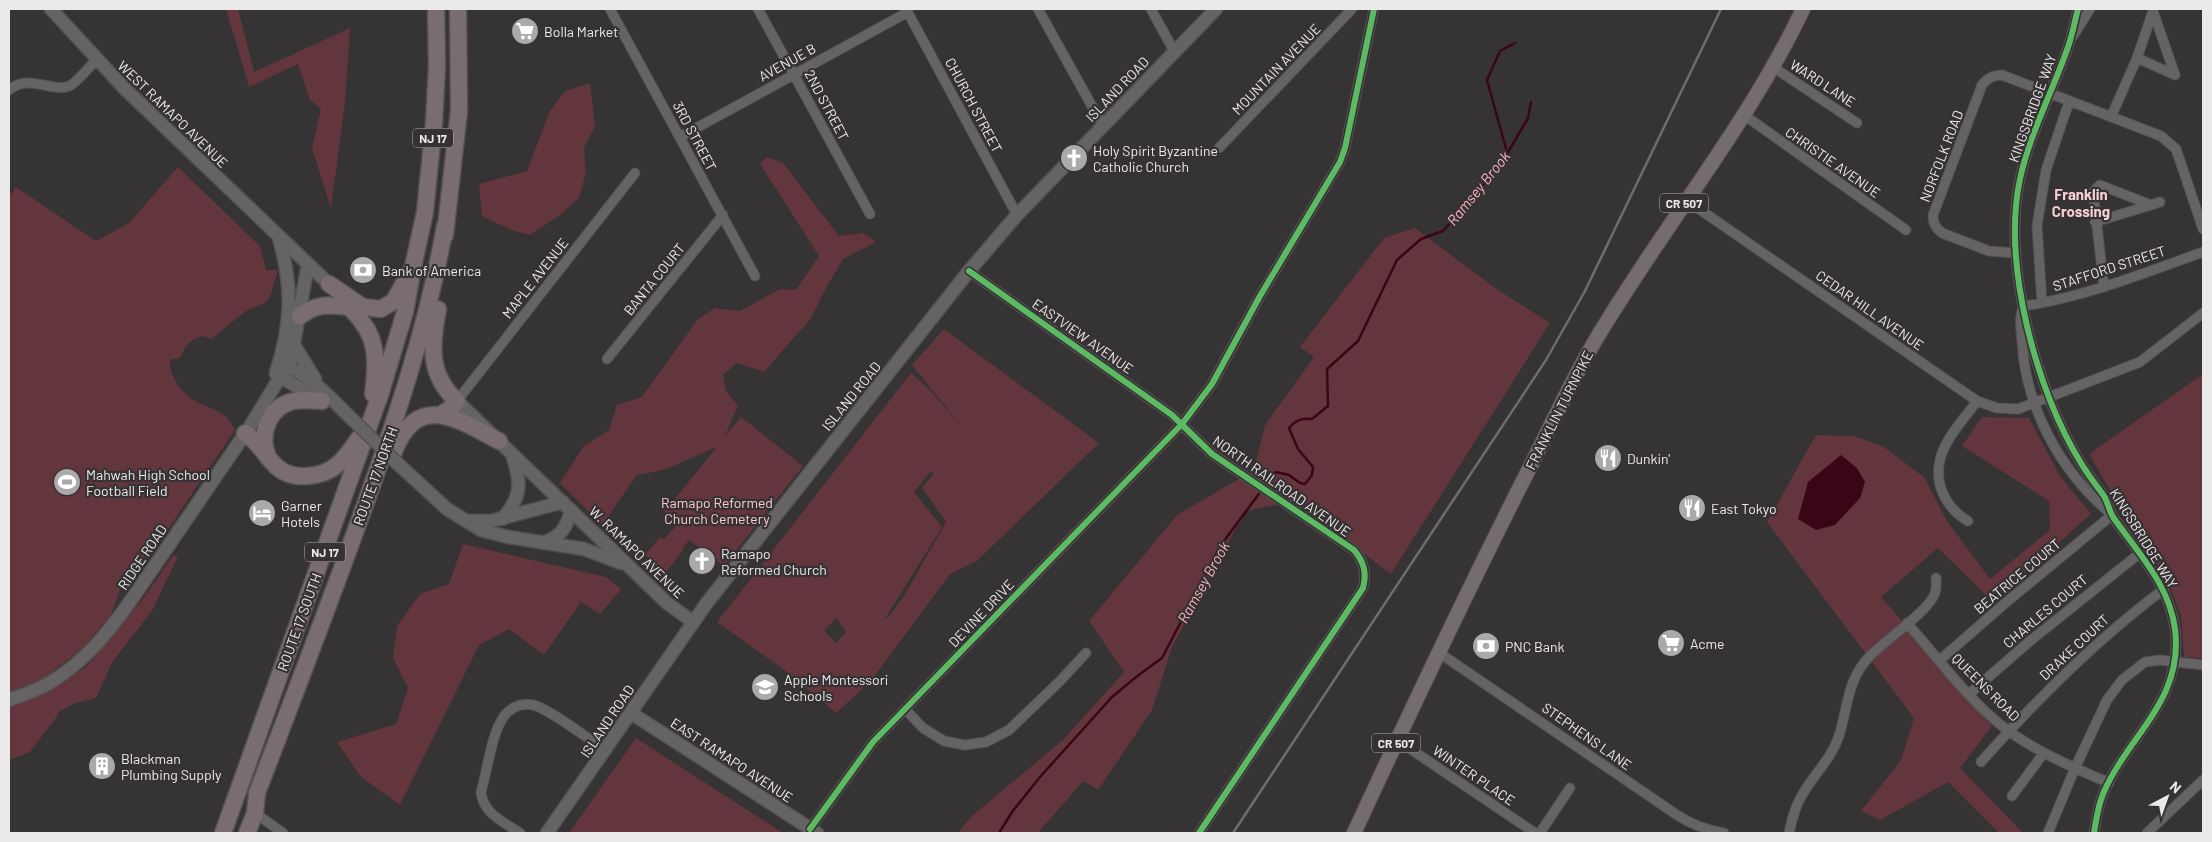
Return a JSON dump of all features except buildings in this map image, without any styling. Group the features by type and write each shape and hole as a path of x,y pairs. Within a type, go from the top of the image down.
{"highway":[{"name":"NJ 17","path":"414,267 425,212 433,143 437,66 436,9"},
{"name":"NJ 17","path":"445,226 459,112 458,9"},
{"path":"353,540 382,484 396,447 404,433 420,419 442,414 457,401 439,380 434,361 435,328 443,288 445,226"},
{"name":"ROUTE 17 NORTH","path":"247,833 255,813 257,793 353,540 400,407 419,347 445,226"},
{"path":"329,284 363,307 381,309 394,301 414,267"},
{"name":"ROUTE 17 SOUTH","path":"223,833 362,424 397,340 414,267"},
{"path":"245,433 256,442 274,464 286,473 303,476 316,474 338,465 362,424 376,368 375,350 366,327 329,284"},
{"path":"300,316 312,308 321,305 348,307"},
{"path":"267,454 264,444 264,433 267,423 276,410 294,401 327,401"},
{"path":"442,414 459,420 499,441"}],"main road":[{"name":"FRANKLIN TURNPIKE","path":"1354,833 1438,652 1593,343 1744,115 1773,67 1803,9"}],"street":[{"name":"WEST RAMAPO AVENUE","path":"51,9 140,104 329,284"},
{"name":"3RD STREET","path":"610,9 755,276"},
{"name":"2ND STREET","path":"758,9 870,214"},
{"path":"1038,9 1103,126"},
{"path":"1151,9 1174,51"},
{"name":"ISLAND ROAD","path":"547,833 693,622 798,486 969,271 1017,215 1216,9"},
{"name":"MOUNTAIN AVENUE","path":"1219,148 1352,9"},
{"path":"1182,424 1212,384 1260,296 1340,162 1345,148 1374,9"},
{"name":"KINGSBRIDGE WAY","path":"2078,9 2069,43 2038,122 2020,179 2016,224 2016,253 2023,306 2048,398 2064,434 2105,498 2112,515 2164,589 2175,631 2175,661 2171,681 2164,698 2109,783 2100,802 2094,833"},
{"name":"KINGSBRIDGE WAY","path":"2069,43 2090,9"},
{"name":"AVENUE B","path":"680,137 907,10"},
{"name":"CHURCH STREET","path":"907,10 1017,215"},
{"path":"2111,117 2137,58 2153,11 2175,75 2137,58"},
{"path":"9,90 23,83 61,87 70,85 97,59"},
{"name":"WARD LANE","path":"1773,67 1858,123"},
{"name":"NORFOLK ROAD","path":"2016,253 1989,251 1942,233 1935,226 1933,216 1985,80 1990,77 2002,76 2049,95"},
{"path":"2049,95 2162,136 2176,149 2203,229"},
{"path":"2042,303 2037,226 2046,170 2069,102"},
{"name":"CHRISTIE AVENUE","path":"1744,115 1906,230"},
{"name":"MAPLE AVENUE","path":"457,401 635,172"},
{"path":"2104,287 2093,192 2100,185 2151,205"},
{"name":"CEDAR HILL AVENUE","path":"1686,200 1977,401 1997,408 2018,409 2034,404 2140,362 2203,313"},
{"path":"2096,222 2160,202"},
{"name":"BANTA COURT","path":"607,359 722,215"},
{"path":"279,236 288,275 289,301 286,339 280,370"},
{"name":"STAFFORD STREET","path":"2023,306 2104,287 2203,252"},
{"path":"280,370 294,345 308,264"},
{"name":"EASTVIEW AVENUE","path":"969,271 1136,389 1182,424"},
{"path":"2023,306 2020,316 2023,357 2029,392 2034,404 2046,430 2061,455 2096,502 2112,515"},
{"path":"294,345 327,401"},
{"path":"280,370 362,424 398,463 447,509 467,521 490,533 593,551 630,567"},
{"name":"RIDGE ROAD","path":"9,700 50,683 84,657 100,641 119,617 245,433 269,396 280,370"},
{"path":"457,401 567,506"},
{"path":"1968,521 1957,514 1943,495 1940,483 1940,460 1954,433 1977,401"},
{"name":"NORTH RAILROAD AVENUE","path":"1182,424 1212,454 1354,550 1363,563 1365,580 1363,588 1199,833"},
{"name":"DEVINE DRIVE","path":"814,831 873,742 1182,424"},
{"path":"502,519 512,507 519,492 518,475 512,454"},
{"path":"467,521 485,522 567,506"},
{"path":"545,542 553,539 563,531 567,506"},
{"name":"W. RAMAPO AVENUE","path":"567,506 672,608 693,622"},
{"name":"BEATRICE COURT","path":"1940,660 2002,605 2112,515"},
{"name":"CHARLES COURT","path":"1969,694 2030,641 2140,553"},
{"path":"1789,833 1793,813 1801,796 1832,753 1839,736 1851,684 1857,670 1879,647 1930,602 1935,592 1936,578"},
{"name":"DRAKE COURT","path":"1981,762 2086,653 2126,617 2164,589"},
{"name":"QUEENS ROAD","path":"1907,623 1969,694 2009,731 2043,754 2109,783"},
{"name":"STEPHENS LANE","path":"1438,652 1677,815 1709,831 1724,833"},
{"path":"906,710 923,728 944,741 965,745 986,742 1008,730 1060,682 1086,653"},
{"path":"2048,833 2075,768 2107,700 2122,680 2145,662 2175,661 2203,665"},
{"path":"520,833 489,812 482,799 481,792 498,727 509,710 523,704 540,707 605,750"},
{"name":"EAST RAMAPO AVENUE","path":"631,712 814,831"},
{"name":"WINTER PLACE","path":"1397,740 1535,833"},
{"path":"2012,796 2043,754"},
{"path":"2147,833 2203,780"},
{"path":"1540,833 1570,788"},
{"path":"255,813 283,833"}],"green space":[{"path":"226,9 238,9 254,72 350,28 345,103 331,208 312,148 321,109 310,100 298,64 249,87"},
{"path":"590,83 595,126 584,148 586,172 579,198 560,215 530,235 511,230 482,216 479,184 527,171 550,111 565,91"},
{"name":"Ramapo Reformed Church Cemetery","path":"767,157 783,163 839,236 863,233 876,242 843,259 822,295 812,317 764,372 737,363 723,375 726,391 738,405 725,436 741,417 803,466 724,566 689,540 664,575 645,555 660,537 664,539 676,526 671,522 673,520 664,512 717,447 664,470 637,475 602,525 560,483 583,447 609,430 617,405 642,397 698,319 715,308 740,311 780,289 796,290 819,256 760,164"},
{"path":"178,167 260,246 266,270 278,270 270,297 266,302 246,311 211,339 203,336 191,341 180,358 170,360 174,377 185,393 195,401 218,411 230,421 235,430 133,581 125,576 111,615 81,650 44,678 9,692 9,197 16,187 96,241 129,223"},
{"path":"1415,228 1498,290 1550,323 1391,574 1294,501 1245,511 1172,647 1152,710 1098,790 1083,781 1038,833 958,833 972,816 1063,740 1124,672 1089,621 1177,515 1254,470 1265,425 1314,357 1300,347 1384,238"},
{"path":"944,329 1099,443 977,561 950,574 871,681 836,713 783,669 717,622 911,373 927,387 961,426 912,365","holes":["930,472 934,473 922,488 946,522 904,596 888,618 886,617 942,527 914,492","836,618 846,632 836,643 824,630"]},
{"path":"2203,374 2203,658 2184,657 2181,615 2167,580 2119,506 2089,454"},
{"path":"1982,417 2029,418 2060,476 2091,514 1992,601 1938,548 1881,597 1992,726 1960,768 2023,833 1999,833 1948,782 1880,820 1861,811 1901,760 1914,718 1767,522 1816,435 1854,436 1884,447 1924,477 1947,521 1990,579 2050,530 2049,501 1962,446"},
{"path":"463,544 606,577 621,589 600,614 581,602 544,655 509,629 479,645 400,805 361,777 337,742 396,724 408,688 393,658 397,626 420,594 449,584"},
{"path":"173,556 178,556 152,611 113,661 96,698 73,704 57,713 58,715 30,752 9,760 9,707 62,684 87,666 142,600"},
{"path":"636,738 783,833 569,833"}],"shaded area":[{"path":"1841,455 1857,468 1865,482 1860,498 1835,525 1816,530 1798,519 1808,482"}],"waterway":[{"path":"1507,152 1487,80 1500,51 1515,43"},
{"name":"Ramsey Brook","path":"1264,487 1276,472 1289,475 1300,483 1305,484 1312,475 1313,467 1298,449 1289,428 1299,420 1312,419 1328,406 1327,369 1358,341 1397,260 1421,239 1443,231 1475,196 1507,154 1528,118 1531,102"},
{"name":"Ramsey Brook","path":"999,833 1012,812 1040,777 1112,697 1162,658 1221,545 1261,491"}],"railway":[{"path":"1233,833 1546,360 1585,291 1721,9"}],"cycle path":[{"path":"810,829 873,742 1182,424 1212,384 1260,296 1340,162 1345,148 1374,9"},
{"path":"2078,9 2069,44 2036,127 2020,179 2016,212 2016,249 2020,287 2027,326 2037,364 2050,400 2065,434 2104,496 2113,517 2159,583 2172,613 2176,654 2171,677 2163,697 2126,753 2103,794 2098,808 2094,833"},
{"path":"969,271 1172,415 1212,454 1354,550 1362,563 1365,573 1363,588 1199,833"}],"place":[{"name":"Bolla Market","path":"525,31"},
{"name":"Holy Spirit Byzantine Catholic Church","path":"1074,158"},
{"name":"Bank of America","path":"363,270"},
{"name":"Dunkin'","path":"1608,458"},
{"name":"Mahwah High School Football Field","path":"67,482"},
{"name":"East Tokyo","path":"1692,508"},
{"name":"Garner Hotels","path":"262,513"},
{"name":"Ramapo Reformed Church","path":"702,561"},
{"name":"Acme","path":"1671,643"},
{"name":"PNC Bank","path":"1486,646"},
{"name":"Apple Montessori Schools","path":"765,687"},
{"name":"Blackman Plumbing Supply","path":"102,766"}],"district":[{"name":"Franklin Crossing","path":"2081,202"}]}
